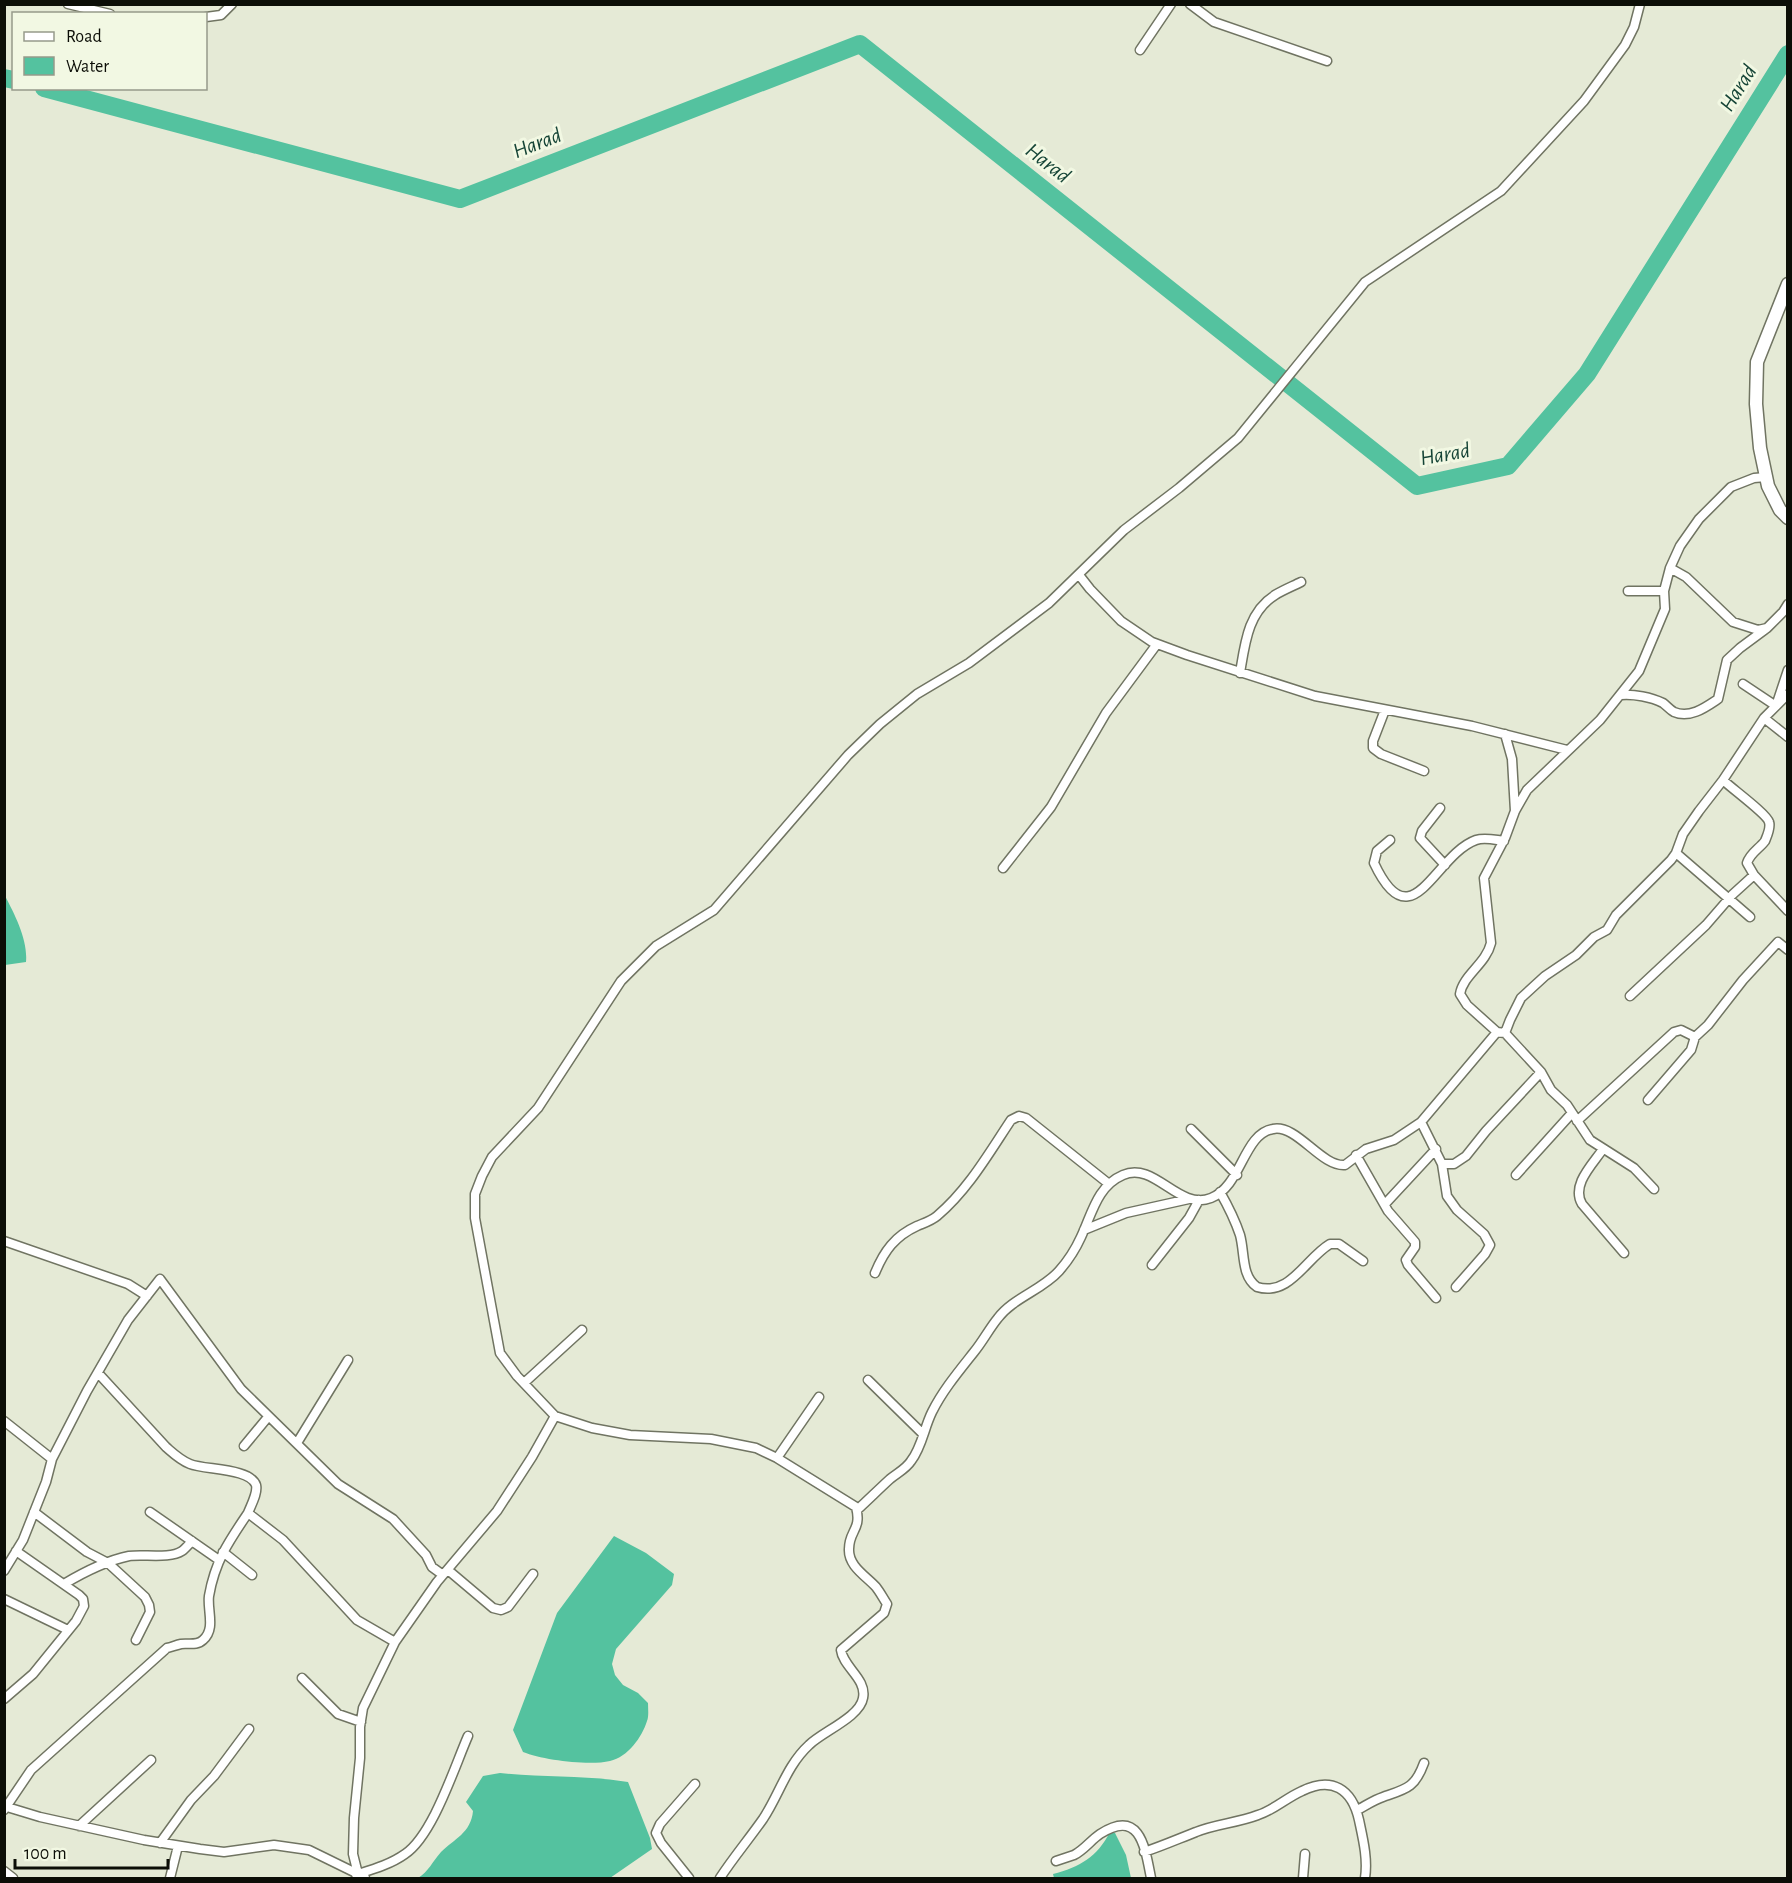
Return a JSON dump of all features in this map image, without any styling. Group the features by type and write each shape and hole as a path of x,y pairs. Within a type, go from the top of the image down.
{"street":[{"path":"68,4 102,12"},
{"path":"207,17 221,15 232,4"},
{"path":"1140,50 1171,4"},
{"path":"1190,4 1214,22 1327,61"},
{"path":"720,1878 736,1853 764,1818 799,1756 810,1744 858,1709 864,1698 861,1685 842,1658 841,1650 884,1612 887,1604 876,1587 861,1573 850,1558 850,1540 860,1520 856,1507 777,1458 743,1444 711,1439 630,1435 592,1428 555,1416 524,1383 500,1353 475,1218 475,1194 492,1157 538,1108 621,981 656,946 714,910 848,755 917,694 978,656 1049,603 1124,530 1179,488 1238,438 1365,282 1501,190 1584,101 1625,45 1634,27 1640,4"},
{"path":"1788,284 1757,362 1756,405 1760,448 1768,486 1780,510 1788,518"},
{"path":"1654,1189 1634,1168 1590,1140 1551,1090 1541,1072 1501,1033 1467,1005 1460,994 1464,983 1489,952 1491,943 1484,878 1504,841 1515,811 1534,782 1600,720 1639,671 1665,609 1664,591 1670,568 1680,546 1699,519 1731,487 1755,478 1766,477"},
{"path":"1670,568 1686,577 1733,622 1758,630 1770,625 1788,604"},
{"path":"1079,575 1089,589 1121,621 1157,644 1315,696 1505,734 1567,750"},
{"path":"1240,673 1247,633 1261,606 1276,594 1301,582"},
{"path":"1628,591 1664,591"},
{"path":"1621,695 1632,694 1650,699 1675,712 1691,714 1704,709 1718,699 1728,660 1740,648 1788,612"},
{"path":"1003,868 1051,807 1106,713 1157,644"},
{"path":"1776,706 1788,670"},
{"path":"1743,684 1776,706"},
{"path":"857,1510 909,1464 916,1454 943,1392 999,1316 1058,1272 1084,1230 1098,1197 1109,1184 1126,1174 1136,1172 1144,1174 1180,1195 1199,1200 1212,1198 1237,1175 1245,1157 1261,1135 1274,1129 1287,1131 1340,1165 1349,1162 1366,1149 1394,1140 1420,1122 1501,1033 1521,998 1545,976 1576,955 1594,937 1607,930 1616,915 1676,853 1683,834 1723,780 1764,718 1788,694"},
{"path":"1384,710 1372,741 1373,748 1380,754 1424,771"},
{"path":"1764,718 1788,737"},
{"path":"1505,734 1512,759 1515,811"},
{"path":"1723,780 1764,814 1769,822 1769,831 1764,842 1751,855 1747,863 1754,876 1788,911"},
{"path":"1440,808 1422,831 1420,838 1444,865"},
{"path":"1390,840 1377,851 1374,863 1388,886 1401,897 1410,897 1418,892 1444,865 1473,841 1481,838 1504,841"},
{"path":"1676,853 1750,917"},
{"path":"1630,996 1706,925 1754,876"},
{"path":"1648,1100 1691,1050 1695,1037 1708,1025 1743,980 1778,942 1788,950"},
{"path":"1516,1175 1574,1117 1674,1032 1681,1030 1695,1037"},
{"path":"1442,1164 1454,1164 1466,1156 1541,1072"},
{"path":"875,1273 886,1249 903,1234 937,1216 977,1171 1011,1120 1019,1116 1026,1118 1109,1184"},
{"path":"1420,1122 1442,1164 1447,1196 1457,1210 1484,1234 1490,1245 1456,1287"},
{"path":"1191,1129 1237,1175"},
{"path":"1384,1204 1436,1149"},
{"path":"1603,1149 1581,1182 1578,1197 1624,1253"},
{"path":"1356,1155 1384,1204 1415,1242 1415,1247 1406,1260 1436,1298"},
{"path":"1220,1192 1232,1213 1239,1233 1247,1277 1257,1287 1274,1289 1286,1284 1330,1244 1339,1244 1363,1261"},
{"path":"1084,1230 1126,1213 1190,1198"},
{"path":"1152,1265 1189,1218 1199,1200"},
{"path":"4,1240 128,1284 147,1296"},
{"path":"4,1571 23,1540 46,1482 52,1459 128,1320 160,1279 242,1389 268,1417 338,1484 393,1519 426,1555 432,1567 446,1573 493,1608 501,1610 508,1607 533,1574"},
{"path":"524,1383 582,1330"},
{"path":"297,1443 348,1360"},
{"path":"98,1373 166,1447 179,1458 191,1464 239,1473 252,1480 256,1485 256,1492 248,1513 221,1556 209,1596 209,1632 204,1640 200,1643 180,1644 167,1648 31,1770 9,1796 6,1808 177,1846 224,1852 285,1846 309,1850 356,1874"},
{"path":"868,1380 923,1434"},
{"path":"777,1458 819,1397"},
{"path":"356,1874 352,1854 363,1708 395,1642 446,1573 497,1511 555,1416"},
{"path":"244,1446 268,1417"},
{"path":"4,1421 52,1459"},
{"path":"34,1512 87,1552 108,1563 145,1597 150,1612 136,1640"},
{"path":"150,1512 192,1541 252,1575"},
{"path":"248,1513 283,1540 357,1620 395,1642"},
{"path":"64,1584 87,1571 130,1556 172,1555 182,1551 192,1541"},
{"path":"4,1699 33,1674 69,1630 81,1612 84,1602 79,1595 16,1551"},
{"path":"4,1599 69,1630"},
{"path":"303,1678 338,1714 361,1722"},
{"path":"160,1843 191,1800 214,1776 249,1729"},
{"path":"344,1878 387,1864 417,1844 438,1806 468,1736"},
{"path":"80,1826 151,1760"},
{"path":"1357,1810 1382,1797 1407,1788 1419,1776 1424,1763"},
{"path":"689,1878 661,1843 656,1833 660,1824 695,1784"},
{"path":"1144,1852 1197,1831 1246,1820 1265,1813 1303,1790 1323,1785 1334,1786 1345,1790 1351,1796 1357,1810 1367,1866 1365,1878"},
{"path":"1056,1861 1075,1854 1098,1835 1117,1825 1124,1825 1133,1828 1139,1834 1151,1878"},
{"path":"170,1878 177,1846"},
{"path":"1303,1878 1305,1854"},
{"path":"4,1871 13,1878"}],"water":[{"path":"5,896 23,936 26,962 5,965"},
{"path":"614,1536 646,1553 674,1574 672,1585 616,1649 612,1664 615,1675 623,1685 638,1693 648,1703 645,1727 638,1740 628,1751 610,1761 590,1763 566,1761 523,1752 513,1730 557,1613"},
{"path":"500,1773 628,1782 650,1838 652,1849 610,1878 418,1878 469,1825 473,1811 466,1802 483,1776"},
{"path":"1110,1832 1115,1833 1126,1855 1131,1878 1054,1878 1053,1874 1087,1860 1105,1841"}],"waterway":[{"name":"Harad","path":"51,90 460,199 860,44 1417,486 1508,466 1587,374 1788,54"},
{"name":"Harad","path":"4,78 12,80"}]}
